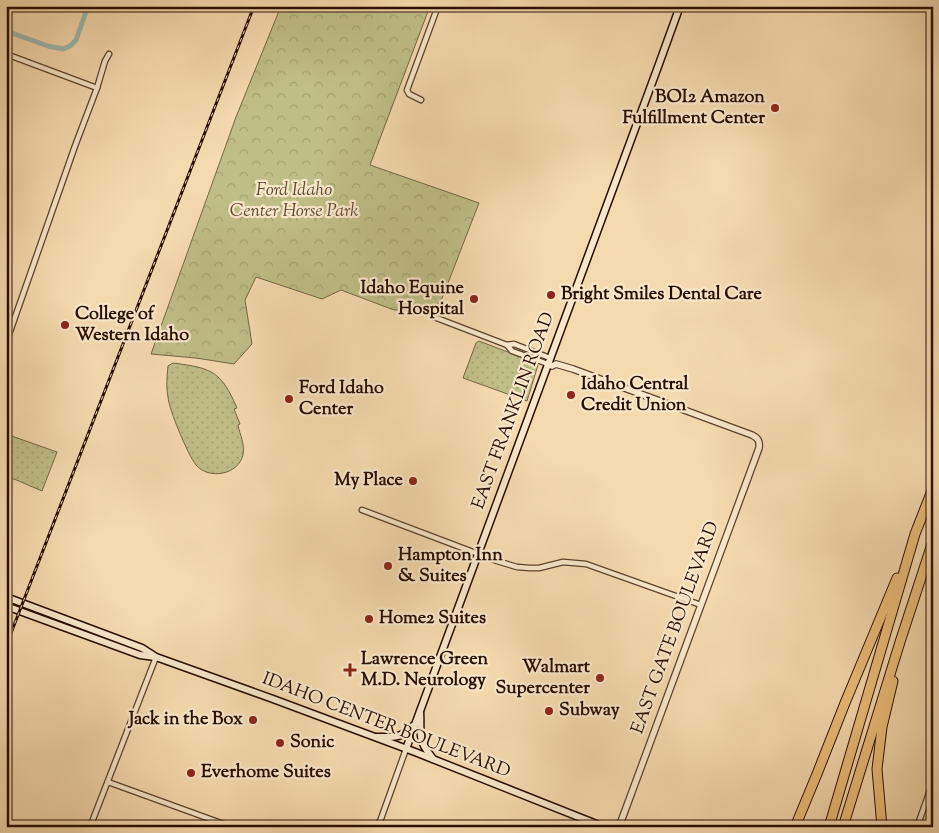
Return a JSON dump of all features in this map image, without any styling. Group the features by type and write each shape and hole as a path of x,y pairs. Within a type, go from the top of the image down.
{"highway":[{"path":"795,827 933,488"},
{"path":"829,827 915,534"},
{"path":"843,827 933,541"},
{"path":"882,827 877,769 882,727 894,678 900,642"}],"main road":[{"name":"EAST FRANKLIN ROAD","path":"406,749 680,6"},
{"name":"IDAHO CENTER BOULEVARD","path":"6,597 142,648 156,657"},
{"name":"IDAHO CENTER BOULEVARD","path":"6,606 140,655 156,657 273,699 604,827"},
{"path":"420,712 422,742 434,760"},
{"path":"372,737 396,737 402,735 415,723"}],"street":[{"path":"421,100 409,94 407,90 438,6"},
{"path":"6,54 97,88"},
{"path":"6,343 109,54"},
{"path":"434,317 508,345 512,351 549,361"},
{"name":"EAST GATE BOULEVARD","path":"549,361 552,366 556,364 752,434 759,440 759,448 619,827"},
{"path":"362,510 510,565 524,568 539,568 563,562 586,564 701,605"},
{"path":"90,827 156,657"},
{"name":"EAST FRANKLIN ROAD","path":"378,827 406,749"},
{"path":"108,782 232,827"},
{"path":"916,827 933,782"}],"green space":[{"name":"Ford Idaho Center Horse Park","path":"281,6 430,6 370,165 479,203 441,301 432,309 394,310 341,290 322,299 256,277 245,300 252,344 234,364 151,354 236,117"},
{"path":"479,341 538,365 527,401 463,378 476,343"},
{"path":"173,363 206,370 214,374 226,386 237,408 234,409 240,424 238,425 243,443 243,455 240,462 229,471 215,474 208,473 196,465 188,452 169,403 167,385 168,366"},
{"path":"6,434 57,452 42,491 14,479 6,480"}],"waterway":[{"path":"6,31 48,46 63,49 70,46 76,40 88,6"}],"railway":[{"path":"6,646 254,6"}],"place":[{"name":"BOI2 Amazon Fulfillment Center","path":"775,108"},
{"name":"Bright Smiles Dental Care","path":"551,295"},
{"name":"Idaho Equine Hospital","path":"474,299"},
{"name":"College of Western Idaho","path":"65,325"},
{"name":"Idaho Central Credit Union","path":"571,395"},
{"name":"Ford Idaho Center","path":"289,399"},
{"name":"My Place","path":"413,481"},
{"name":"Hampton Inn & Suites","path":"388,566"},
{"name":"Home2 Suites","path":"369,619"},
{"name":"Lawrence Green M.D. Neurology","path":"350,670"},
{"name":"Walmart Supercenter","path":"600,678"},
{"name":"Subway","path":"549,711"},
{"name":"Jack in the Box","path":"253,720"},
{"name":"Sonic","path":"280,743"},
{"name":"Everhome Suites","path":"191,773"}]}
